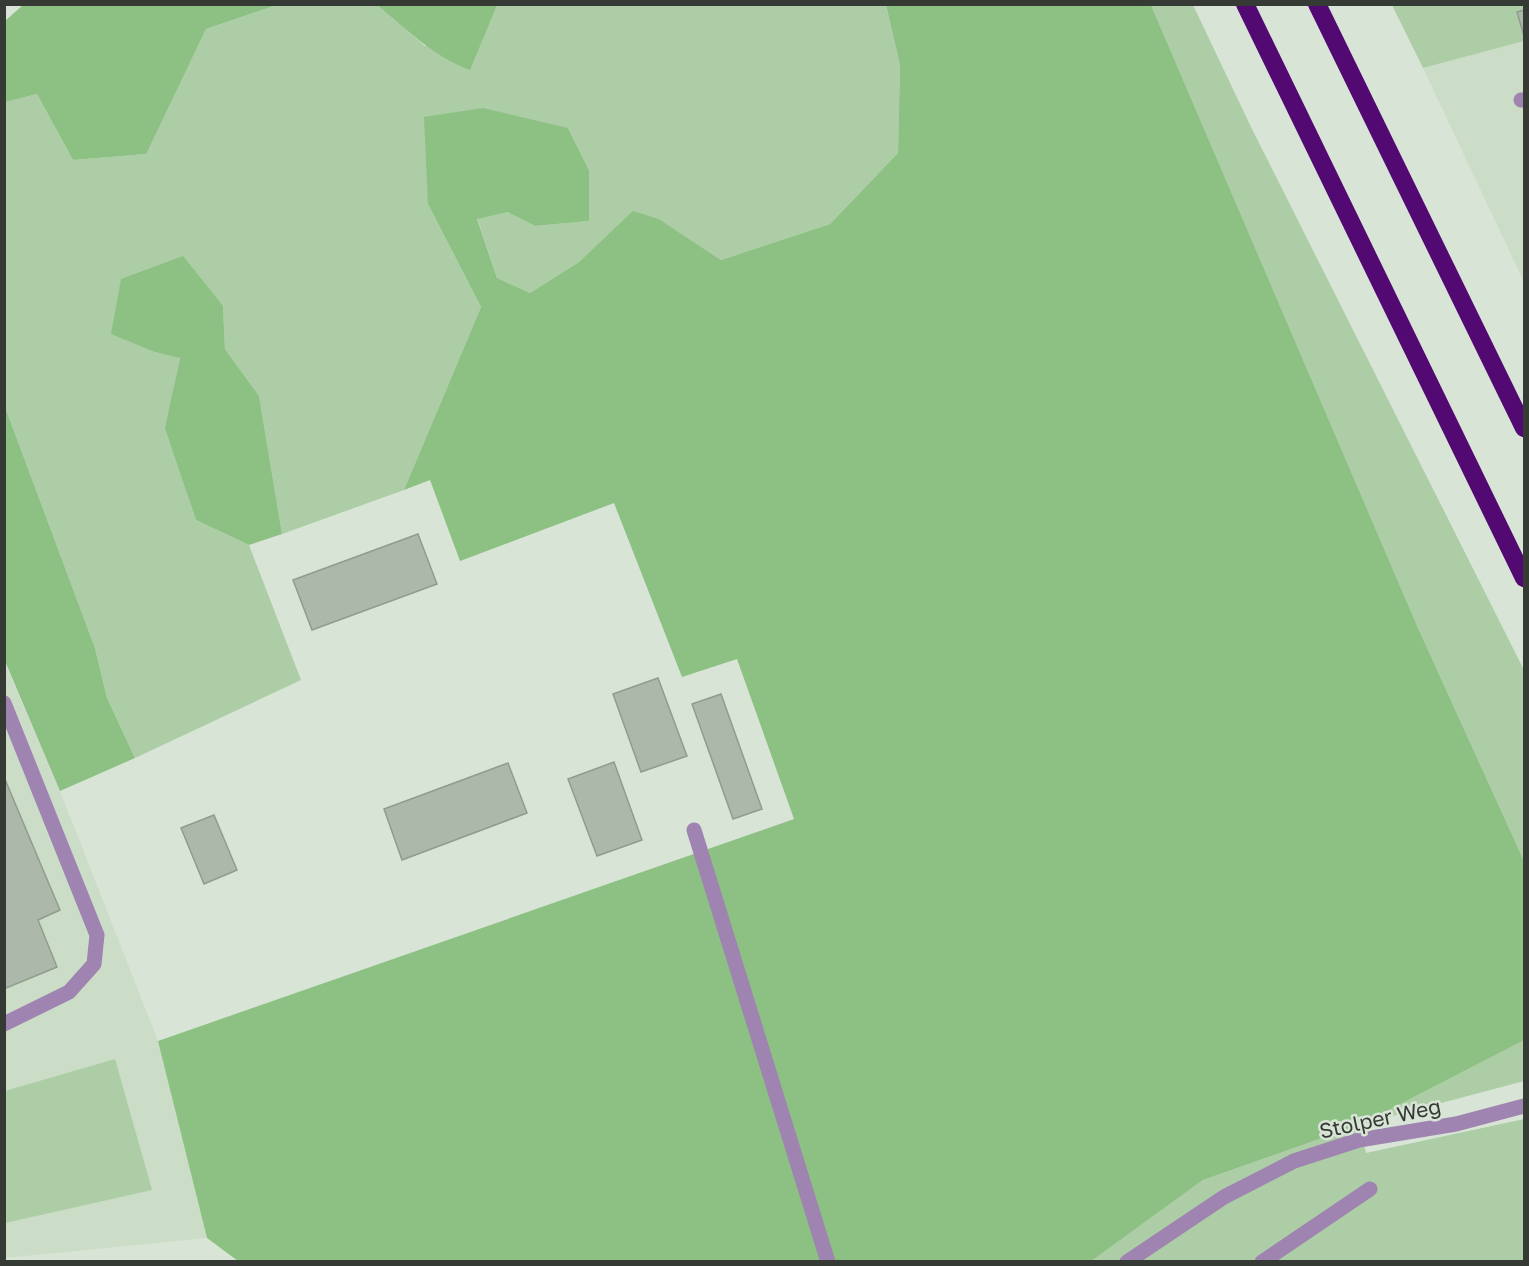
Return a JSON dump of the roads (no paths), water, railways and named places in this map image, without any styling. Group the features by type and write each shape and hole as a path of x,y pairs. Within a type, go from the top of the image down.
{"highway":[{"path":"1245,4 1524,578"},
{"path":"1317,4 1524,428"}],"street":[{"path":"4,703 97,935 94,964 69,992 4,1024"},
{"path":"694,830 828,1262"},
{"name":"Stolper Weg","path":"1127,1262 1224,1197 1294,1161 1359,1140 1456,1124 1524,1106"},
{"path":"1262,1262 1370,1189"}]}
